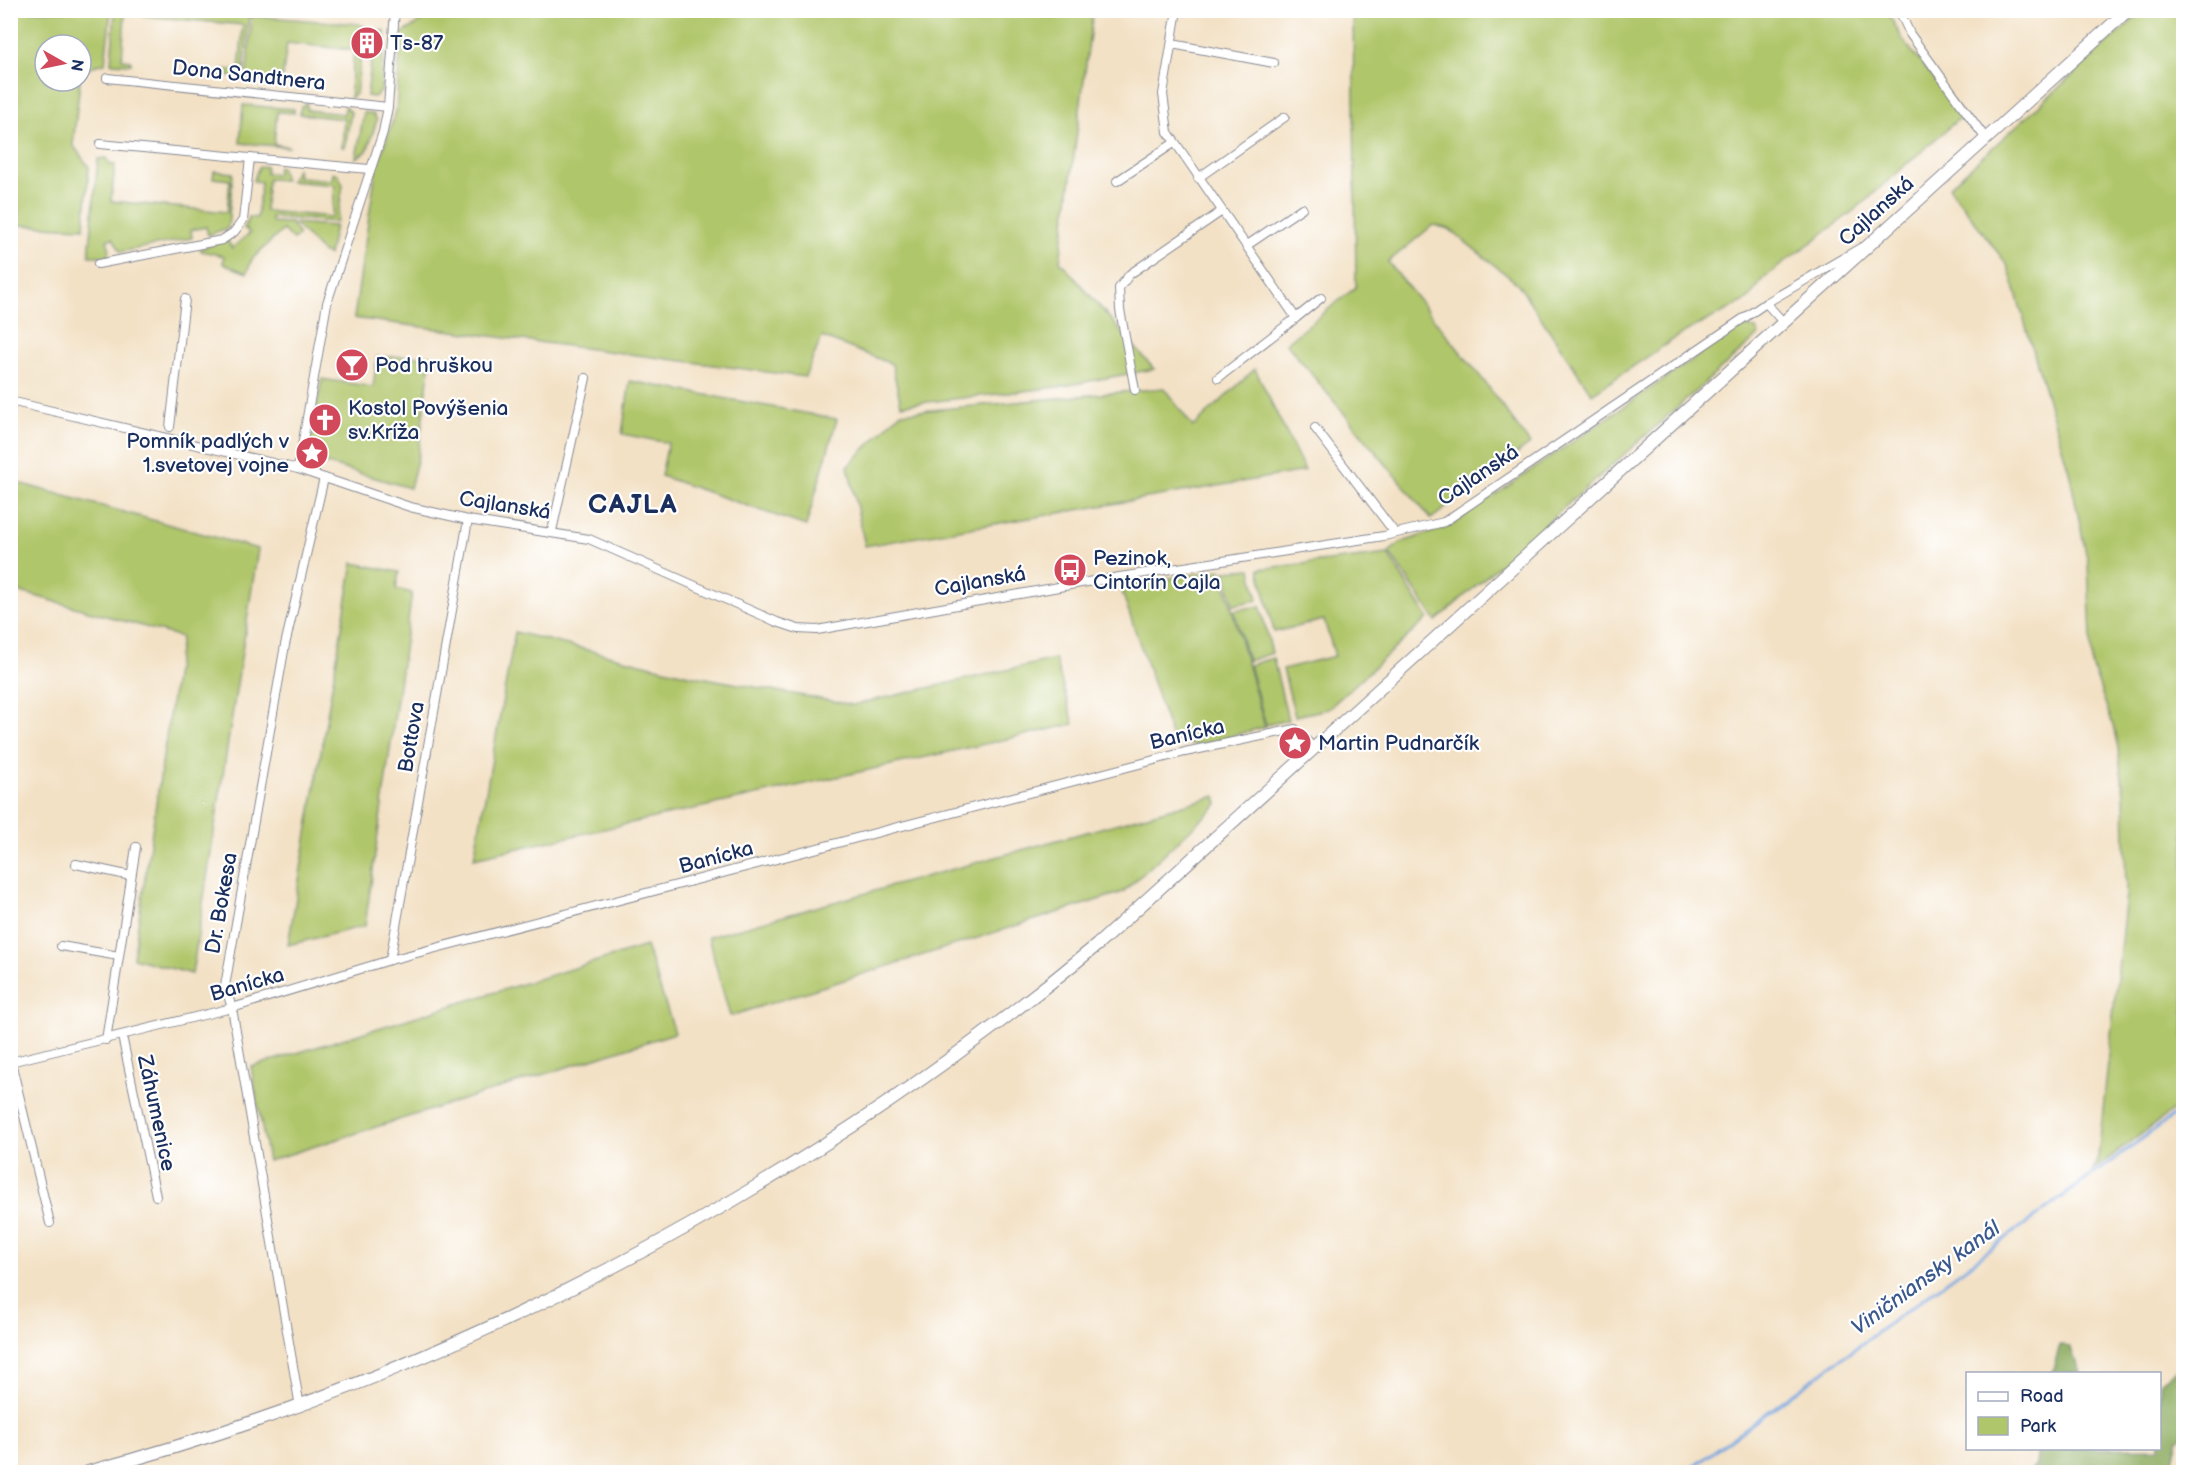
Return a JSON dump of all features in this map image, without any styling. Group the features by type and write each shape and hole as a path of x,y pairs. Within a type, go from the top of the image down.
{"main road":[{"name":"Cajlanská","path":"88,1473 300,1407 457,1343 558,1296 691,1225 861,1121 989,1031 1053,982 1159,891 1870,242 2128,10"}],"street":[{"path":"1177,10 1162,94 1163,112 1174,142 1296,318"},
{"path":"1899,10 1910,34 1986,139"},
{"path":"298,469 332,284 383,132 388,107 395,11"},
{"path":"1172,44 1274,63"},
{"name":"Dona Sandtnera","path":"107,78 388,107"},
{"path":"1198,178 1285,117"},
{"path":"1117,181 1174,142"},
{"path":"100,144 369,169"},
{"path":"99,264 222,240 234,232 243,220 250,158"},
{"path":"1246,246 1302,208"},
{"path":"1135,390 1120,310 1119,288 1130,274 1222,211"},
{"name":"Cajlanská","path":"10,401 298,469 410,507 468,520 552,531 589,539 777,622 798,629 817,630 1081,583 1395,533 1443,522 1766,303 1870,242"},
{"path":"1218,378 1321,298"},
{"path":"170,427 185,299"},
{"path":"1766,303 1783,322"},
{"path":"552,531 586,378"},
{"path":"1315,428 1395,533"},
{"name":"Dr. Bokesa","path":"300,1407 232,1008 225,986 285,645 324,478"},
{"name":"Bottova","path":"390,960 468,520"},
{"name":"Banícka","path":"11,1062 232,1008 390,960 981,804 1185,753 1295,729 1315,749"},
{"path":"106,1040 136,848"},
{"path":"76,864 131,876"},
{"path":"61,946 119,956"},
{"name":"Záhumenice","path":"122,1036 156,1196"},
{"path":"11,1062 50,1224"}],"green space":[{"path":"448,10 1093,11 1060,261 1154,369 1058,387 901,405 892,364 822,337 805,377 354,318 376,169 396,112 401,34 428,17"},
{"path":"111,11 105,63 93,66 93,33 33,33 33,93 79,93 73,145 89,167 84,228 18,225 20,211 11,210 11,13"},
{"path":"115,11 178,11 249,16 243,78 221,75 222,69 239,71 243,25 125,14 122,59 131,61 131,64 111,63"},
{"path":"1353,11 1887,11 1903,40 1963,115 1856,209 1765,277 1747,300 1683,333 1592,394 1518,284 1449,229 1433,225 1388,262 1484,381 1530,444 1431,519 1286,343 1356,287"},
{"path":"2143,11 2184,11 2184,1102 2093,1170 2098,1157 2126,894 2124,794 2116,734 2092,665 2088,563 2069,471 2008,266 1949,187"},
{"path":"252,16 359,24 372,30 385,31 385,41 363,39 356,94 350,98 354,50 287,43 282,82 246,78"},
{"path":"373,46 384,47 381,92 374,97 367,96"},
{"path":"307,103 307,110 344,114 345,106 351,112 345,147 342,147 344,119 299,114 301,107"},
{"path":"243,105 294,109 294,113 277,112 274,144 290,147 240,143"},
{"path":"364,112 373,114 377,120 367,151 356,158"},
{"path":"106,158 109,164 115,165 111,201 227,212 230,180 213,178 214,171 233,173 228,228 208,235 206,227 191,230 192,238 121,252 113,238 107,240 110,250 107,256 89,256 98,159"},
{"path":"266,166 266,173 277,174 278,166 281,168 285,180 268,179 265,211 332,217 335,185 290,181 297,169 298,177 332,180 333,172 338,174 343,185 337,222 271,217 272,222 291,223 299,235 293,240 283,230 252,259 247,273 223,264 224,256 201,251 201,248 227,240 232,248 250,233 244,228 249,217 257,218 261,182 253,181 259,167"},
{"path":"294,223 335,226 329,255 322,252"},
{"path":"1746,326 1756,329 1759,335 1436,621 1389,552 1402,542 1448,527 1739,328"},
{"path":"431,356 418,456 410,488 307,458 322,379 373,387 377,357"},
{"path":"1255,369 1305,471 865,546 848,466 900,413 1164,388 1193,427"},
{"path":"630,381 837,419 806,526 661,476 668,443 622,434"},
{"path":"11,481 258,549 192,974 133,958 181,637 14,590 10,586"},
{"path":"1388,554 1428,618 1328,709 1295,716 1283,669 1335,656 1324,620 1274,632 1259,569"},
{"path":"353,563 399,572 396,589 412,593 365,926 288,945"},
{"path":"1251,569 1258,600 1233,605 1225,571"},
{"path":"1221,570 1265,727 1198,745 1176,742 1173,741 1121,589 1133,584"},
{"path":"1260,606 1272,653 1248,661 1234,610"},
{"path":"515,632 689,675 853,705 1055,659 1074,724 474,858"},
{"path":"1273,658 1288,720 1266,725 1249,665"},
{"path":"1216,796 1218,804 1123,892 730,1016 708,937"},
{"path":"646,946 675,1033 268,1161 251,1067"},
{"path":"2060,1345 2070,1346 2080,1372 2052,1372"},
{"path":"2183,1365 2183,1438 2178,1439 2170,1472 2128,1462 2105,1472 2028,1472 2036,1465 2038,1450 2161,1450 2161,1381"}],"waterway":[{"name":"Viničniansky kanál","path":"1686,1472 2184,1108"}],"place":[{"name":"Ts-87","path":"367,43"},
{"name":"Pod hruškou","path":"352,365"},
{"name":"Kostol Povýšenia sv.Kríža","path":"325,420"},
{"name":"Pomník padlých v 1.svetovej vojne","path":"312,453"},
{"name":"Pezinok, Cintorín Cajla","path":"1070,570"},
{"name":"Martin Pudnarčík","path":"1295,743"}],"district":[{"name":"CAJLA","path":"633,504"}]}
